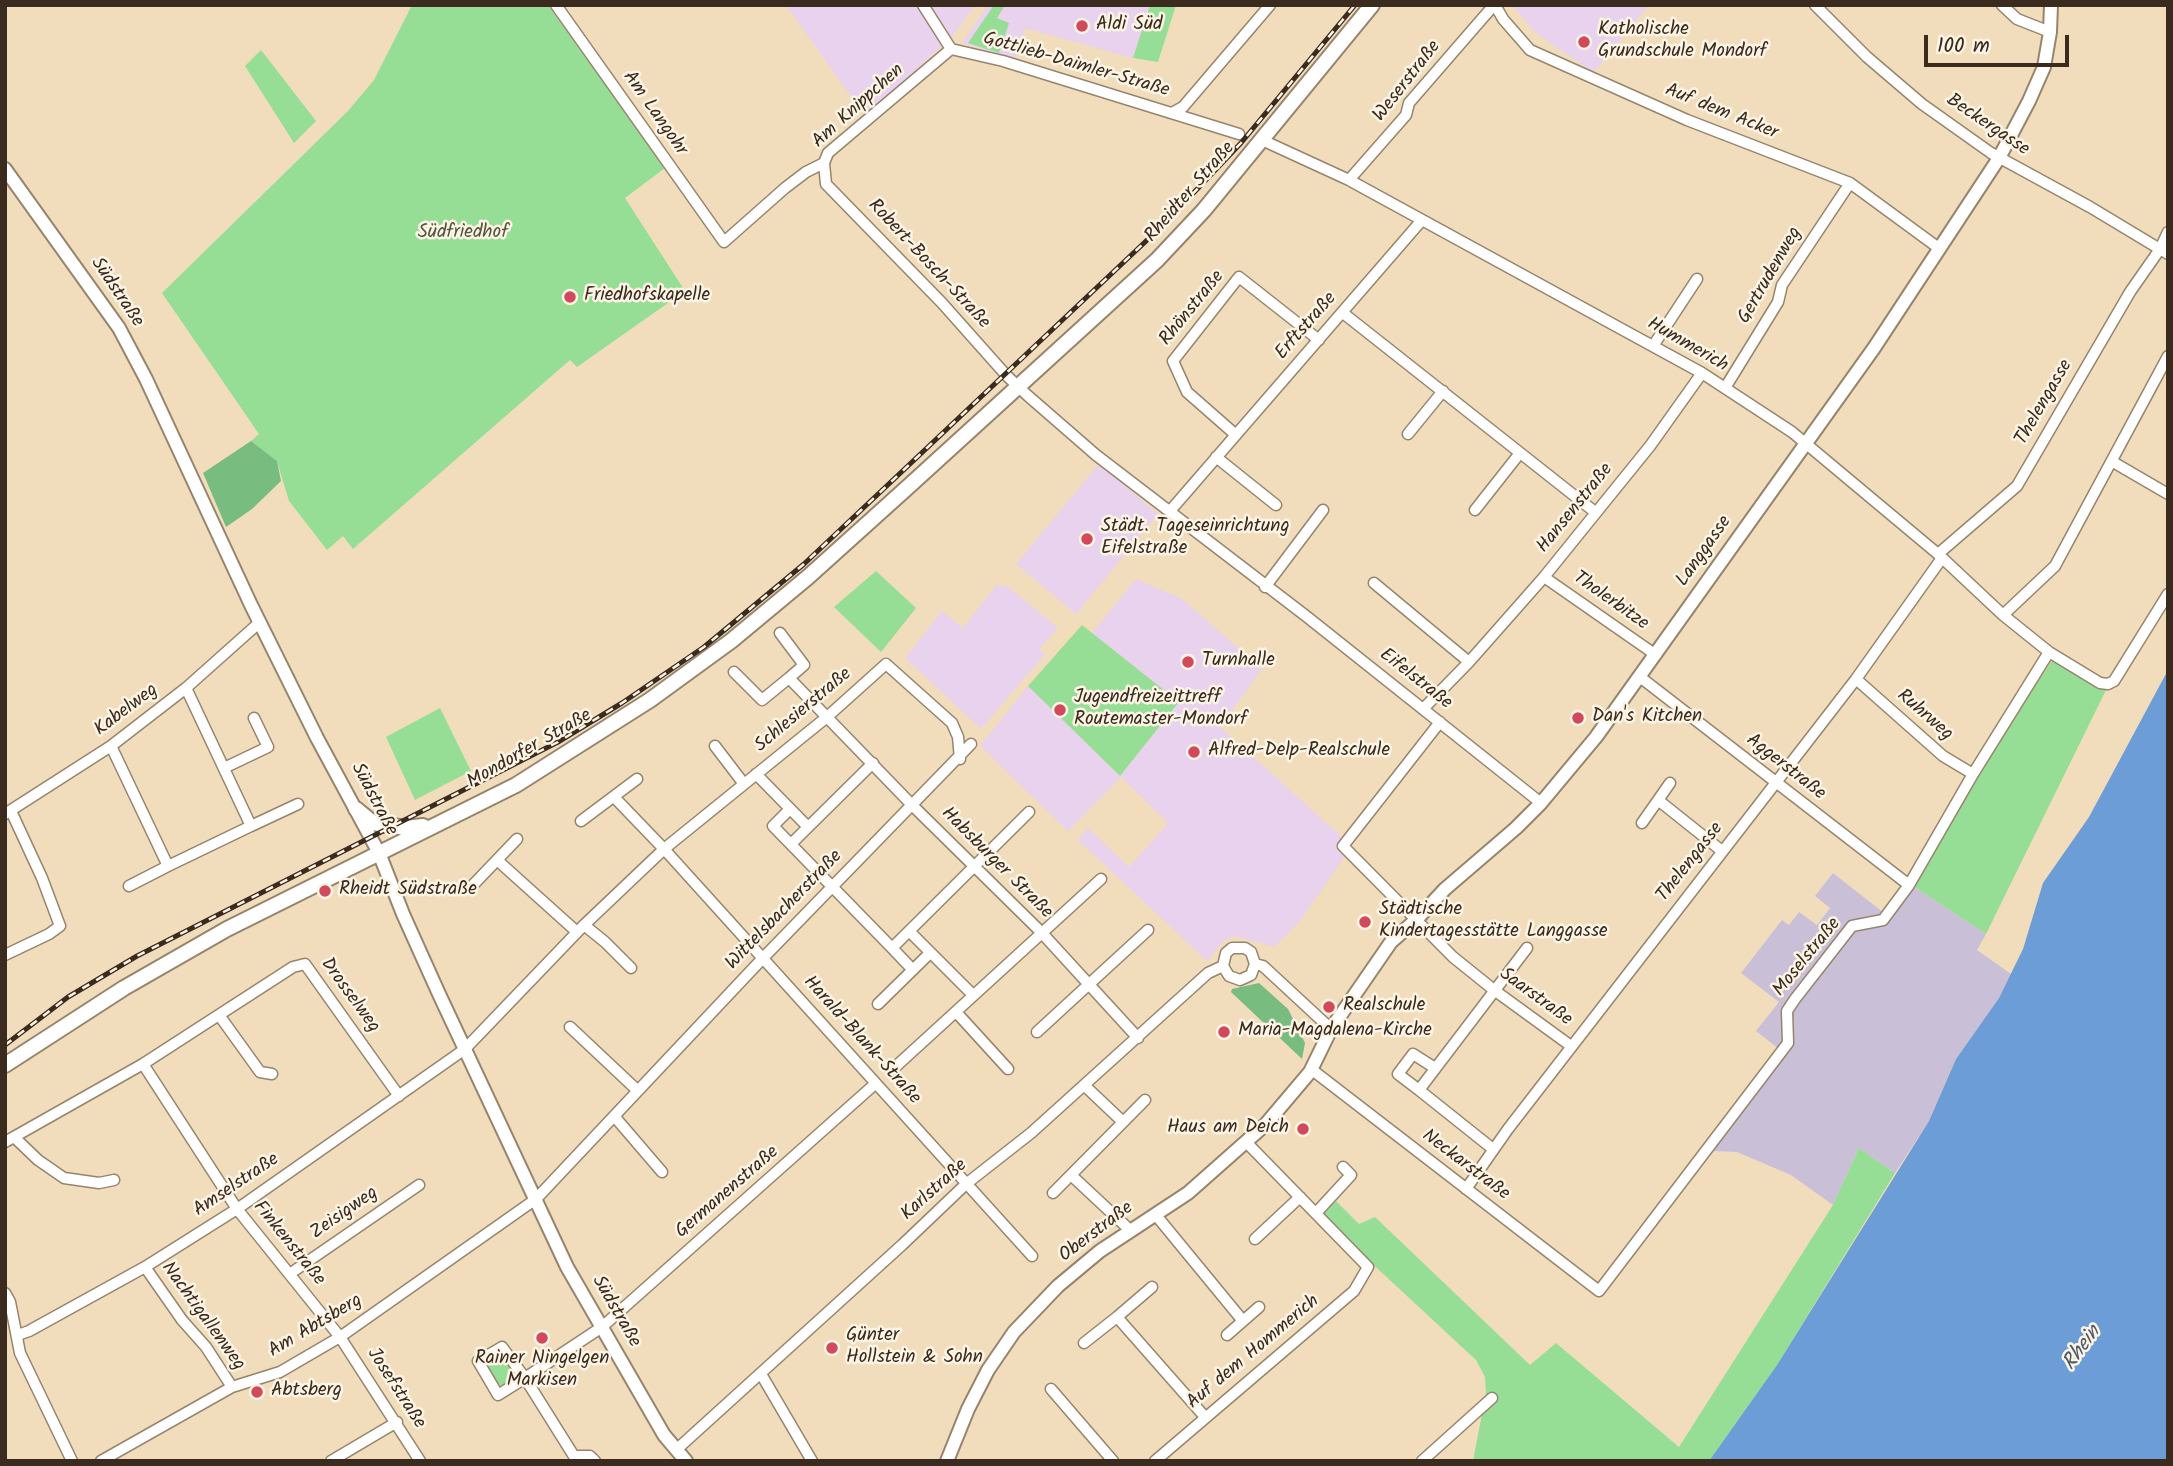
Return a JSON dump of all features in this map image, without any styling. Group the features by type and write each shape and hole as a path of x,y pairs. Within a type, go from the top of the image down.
{"main road":[{"name":"Rheidter Straße","path":"1018,387 1157,260 1204,210 1372,5"},
{"name":"Mondorfer Straße","path":"5,1065 190,949 516,785 650,700 731,641 808,577 1018,387"},
{"path":"356,809 373,822 388,826 405,828 434,824"}],"street":[{"name":"Am Langohr","path":"556,5 724,242"},
{"name":"Gottlieb-Daimler-Straße","path":"923,5 951,49 1003,61 1239,134"},
{"path":"1172,113 1183,107 1270,5"},
{"name":"Weserstraße","path":"1349,180 1406,115 1409,103 1494,5"},
{"name":"Auf dem Acker","path":"1494,5 1530,50 1687,120 1850,183 1940,249"},
{"name":"Beckergasse","path":"1815,5 1867,57 1922,104 1999,158 2164,251"},
{"path":"2002,5 2017,19 2050,32"},
{"name":"Langgasse","path":"1311,1069 1331,1028 1391,942 1445,889 1516,828 1597,737 1805,445 1999,158 2045,66 2051,5"},
{"name":"Am Knippchen","path":"724,242 785,188 806,172 824,163 828,153 951,49"},
{"name":"Hummerich","path":"1262,140 1349,180 1702,373 1792,432 1940,556 2003,615 2049,652 2100,683 2108,684 2114,681 2168,594"},
{"name":"Robert-Bosch-Straße","path":"824,163 826,184 942,303 1018,387"},
{"name":"Südstraße","path":"5,169 119,328 146,379 317,738 379,853 402,914 568,1267 663,1435 686,1461"},
{"name":"Gertrudenweg","path":"1725,388 1778,302 1782,285 1850,183"},
{"name":"Erftstraße","path":"1170,511 1422,220"},
{"name":"Thelengasse","path":"1466,1189 1571,1046 1856,679 1940,556 2017,485 2130,292 2164,251 2168,232"},
{"name":"Rhönstraße","path":"1236,435 1187,392 1173,361 1239,277 1319,340"},
{"path":"1653,346 1697,279"},
{"path":"1343,313 1595,512"},
{"path":"2003,615 2056,566 2168,356"},
{"name":"Hansenstraße","path":"1423,709 1469,662 1544,577 1650,446 1702,373"},
{"name":"Eifelstraße","path":"1018,387 1096,455 1306,616 1541,803"},
{"path":"1408,434 1443,391"},
{"path":"1475,510 1520,453"},
{"path":"1216,457 1276,505"},
{"path":"2113,462 2168,494"},
{"path":"1265,587 1323,510"},
{"name":"Tholerbitze","path":"1544,577 1656,655"},
{"path":"1374,583 1469,662"},
{"name":"Kabelweg","path":"8,813 111,746 186,688 260,622"},
{"path":"734,672 762,700 789,678 804,665 780,633"},
{"name":"Moselstraße","path":"1599,1291 1788,1043 1787,1011 1795,999 1852,926 1884,920 1909,885 2049,652"},
{"name":"Schlesierstraße","path":"465,1049 580,928 664,849 827,717 886,664 952,723 958,737 960,759"},
{"name":"Aggerstraße","path":"1640,677 1909,885"},
{"name":"Habsburger Straße","path":"789,678 913,806 1041,932 1138,1038"},
{"name":"Ruhrweg","path":"1856,679 1943,756 1973,775"},
{"path":"186,688 251,826"},
{"path":"224,768 268,747 254,719"},
{"name":"Saarstraße","path":"1440,722 1343,846 1454,957 1571,1046"},
{"name":"Wittelsbacherstraße","path":"536,1199 763,958 960,759 971,744"},
{"path":"111,746 167,866"},
{"path":"715,746 744,784"},
{"path":"791,844 873,763"},
{"path":"756,774 808,827"},
{"path":"581,821 637,779"},
{"path":"1642,823 1670,783"},
{"path":"614,797 664,849"},
{"path":"1658,800 1722,851"},
{"path":"129,887 298,804"},
{"path":"790,809 774,826 912,970"},
{"path":"891,948 1029,812"},
{"path":"5,955 60,926 42,878 8,813"},
{"path":"473,885 517,839"},
{"name":"Harald-Blank-Straße","path":"664,849 1032,1256"},
{"path":"497,860 580,928 605,942 631,968"},
{"path":"893,1069 1101,879"},
{"path":"1037,1032 1148,930"},
{"path":"909,931 973,995"},
{"name":"Karlstraße","path":"676,1450 966,1184 1085,1086 1208,973 1223,966 1226,953 1238,947 1251,952 1255,964 1263,967 1331,1028"},
{"path":"1419,1090 1527,948"},
{"path":"878,1004 930,953"},
{"name":"Drosselweg","path":"114,1180 99,1184 64,1178 9,1140 143,1064 293,967 305,964 399,1096"},
{"path":"1223,966 1229,976 1240,980 1251,975 1255,964"},
{"path":"957,1012 1009,1069"},
{"path":"219,1015 260,1072 272,1074"},
{"path":"570,1027 638,1090"},
{"name":"Amselstraße","path":"18,1335 145,1267 237,1209 465,1049"},
{"path":"1434,1068 1413,1054 1398,1074 1493,1149"},
{"name":"Finkenstraße","path":"143,1064 237,1209 340,1337"},
{"name":"Neckarstraße","path":"1311,1069 1599,1291"},
{"name":"Oberstraße","path":"947,1461 968,1409 988,1370 1014,1332 1058,1286 1100,1251 1188,1193 1247,1143 1298,1089 1311,1069"},
{"name":"Germanenstraße","path":"525,1378 602,1327 875,1084"},
{"path":"1085,1086 1123,1122"},
{"path":"1053,1193 1145,1100"},
{"path":"614,1116 662,1172"},
{"path":"1247,1143 1316,1213 1351,1175 1343,1167"},
{"path":"1071,1175 1130,1231"},
{"name":"Zeisigweg","path":"291,1273 419,1185"},
{"path":"1255,1239 1300,1197"},
{"name":"Am Abtsberg","path":"101,1461 232,1387 280,1372 340,1337 536,1199"},
{"name":"Auf dem Hommerich","path":"1155,1461 1354,1291 1368,1267 1316,1213"},
{"path":"1155,1214 1243,1321"},
{"name":"Nachtigallenweg","path":"145,1267 182,1320 206,1347 232,1387"},
{"path":"1084,1343 1152,1287"},
{"path":"5,1293 10,1302 20,1353 72,1461"},
{"path":"1227,1335 1259,1307"},
{"path":"1117,1317 1205,1417"},
{"name":"Josefstraße","path":"340,1337 420,1461"},
{"path":"525,1378 498,1395 478,1361 502,1346 525,1378 576,1459 590,1456 595,1461"},
{"path":"761,1374 812,1461"},
{"path":"1051,1389 1113,1461"},
{"path":"1422,1461 1492,1398"},
{"path":"331,1461 397,1422"}],"shaded area":[{"path":"786,5 975,5 952,37 865,116"},
{"path":"988,5 1150,5 1133,58 1025,28 1015,59 962,43"},
{"name":"Katholische Grundschule Mondorf","path":"1649,5 1591,76 1592,71 1532,29 1514,7"},
{"name":"Städt. Tageseinrichtung Eifelstraße","path":"1099,464 1158,514 1076,614 1016,564"},
{"name":"Alfred-Delp-Realschule","path":"1136,579 1182,599 1262,669 1220,727 1352,846 1300,921 1274,947 1235,936 1223,941 1207,961 1078,840 1088,828 1129,867 1168,823 1121,777 1068,831 980,746 1028,686 1120,776 1179,702 1092,633"},
{"path":"997,584 1003,588 1006,585 1058,628 1039,649 1045,654 981,729 905,658 942,611 963,628"},
{"path":"1833,873 1884,913 1907,882 1986,934 1977,950 2011,974 1999,998 1956,1059 1929,1121 1895,1173 1859,1148 1833,1205 1791,1175 1737,1152 1712,1151 1779,1049 1756,1031 1779,1002 1741,973 1782,920 1789,925 1799,912 1817,925 1830,908 1815,896"}],"green space":[{"name":"Südfriedhof","path":"412,5 548,5 665,168 625,198 685,291 577,367 570,360 353,549 343,536 327,550 289,501 277,461 251,441 259,434 162,293 348,111 374,80"},
{"path":"994,5 1005,5 997,18 1009,23 999,53 968,43"},
{"path":"1150,5 1176,5 1158,62 1133,58"},
{"path":"261,50 316,121 294,143 245,66"},
{"path":"251,441 277,461 281,481 252,509 226,527 203,473"},
{"path":"876,571 916,608 881,652 834,607"},
{"path":"1082,625 1179,702 1120,776 1028,686"},
{"path":"2054,658 2107,688 1986,934 1907,882 1976,773"},
{"path":"440,708 471,771 415,800 386,737"},
{"path":"1259,983 1288,1009 1305,1043 1302,1059 1231,992 1232,989"},
{"path":"1859,1148 1895,1173 1777,1365 1709,1461 1473,1461 1486,1393 1485,1377 1476,1360 1379,1270 1324,1214 1336,1201 1359,1224 1375,1217 1530,1365 1556,1343 1679,1447 1833,1205"},
{"path":"498,1354 514,1372 512,1381 503,1386 496,1383 486,1369 489,1359"}],"water":[{"name":"Rhein","path":"2168,670 2168,1461 1709,1461 1777,1365 1929,1121 1956,1059 1999,998 2023,949 2043,883 2089,817"}],"railway":[{"path":"5,1045 68,997 137,956 558,742 622,703 704,647 804,564 1162,226 1241,143 1355,5"}],"place":[{"name":"Aldi Süd","path":"1082,26"},
{"name":"Katholische Grundschule Mondorf","path":"1584,42"},
{"name":"Friedhofskapelle","path":"570,297"},
{"name":"Städt. Tageseinrichtung Eifelstraße","path":"1087,539"},
{"name":"Turnhalle","path":"1188,662"},
{"name":"Jugendfreizeittreff Routemaster-Mondorf","path":"1060,710"},
{"name":"Dan's Kitchen","path":"1578,718"},
{"name":"Alfred-Delp-Realschule","path":"1194,752"},
{"name":"Rheidt Südstraße","path":"325,891"},
{"name":"Städtische Kindertagesstätte Langgasse","path":"1365,922"},
{"name":"Realschule","path":"1329,1007"},
{"name":"Maria-Magdalena-Kirche","path":"1224,1032"},
{"name":"Haus am Deich","path":"1303,1129"},
{"name":"Rainer Ningelgen Markisen","path":"542,1338"},
{"name":"Günter Hollstein & Sohn","path":"832,1348"},
{"name":"Abtsberg","path":"257,1392"}]}
